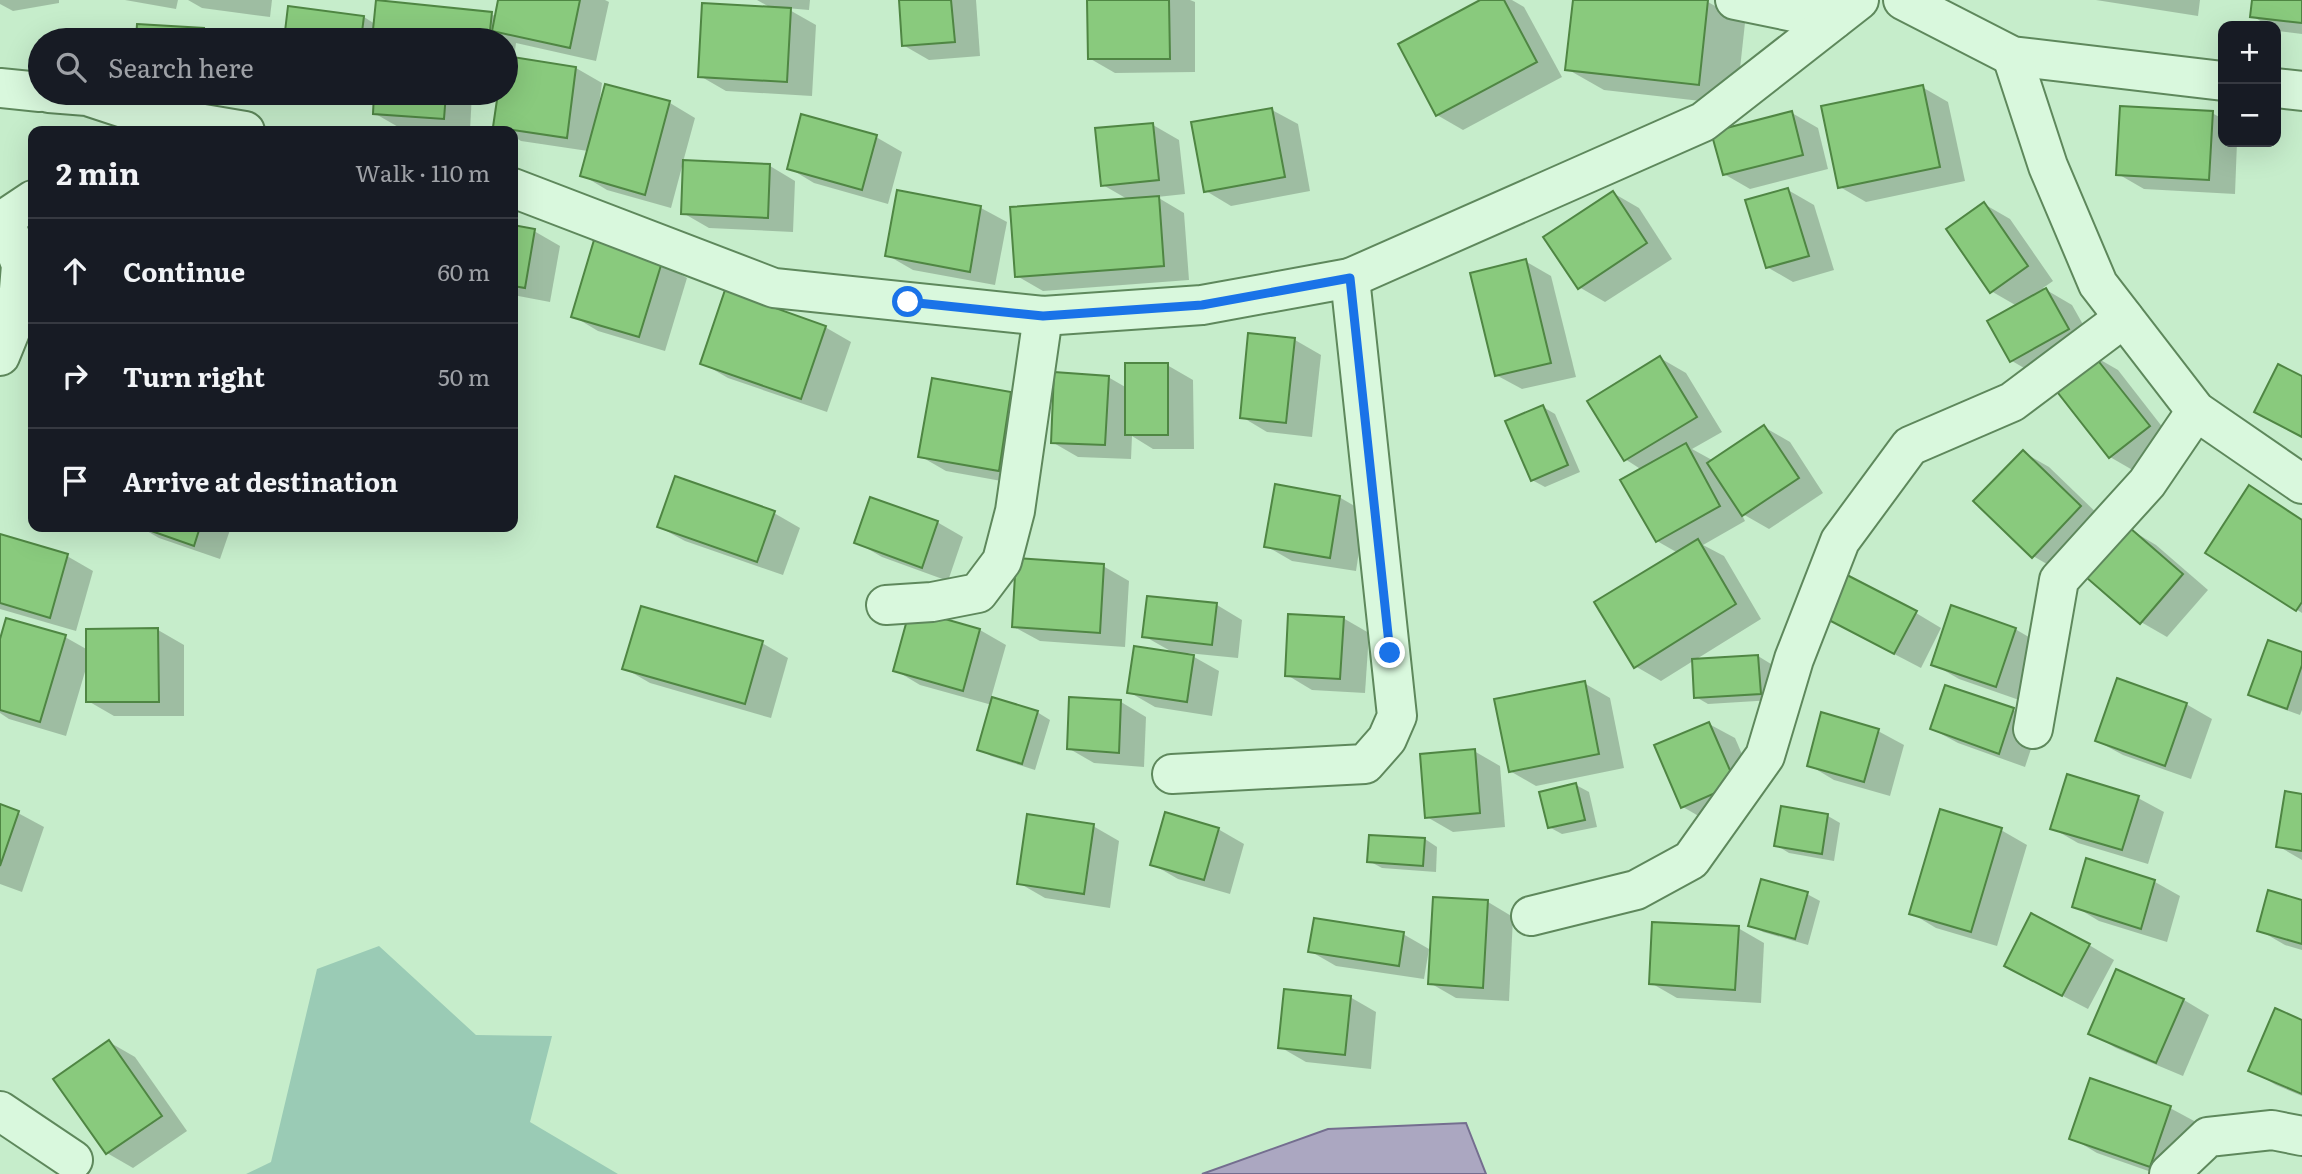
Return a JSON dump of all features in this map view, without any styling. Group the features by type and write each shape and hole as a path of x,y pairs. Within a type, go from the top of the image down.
{"street":[{"path":"1735,0 1846,10"},
{"path":"1903,0 2012,56 2218,80"},
{"path":"518,190 774,288 1043,316 1202,305 1350,278 1703,121 1846,10"},
{"path":"2012,56 2048,166 2098,284 2196,411 2302,484"},
{"path":"0,88 28,91"},
{"path":"2281,89 2302,91"},
{"path":"106,105 148,125 168,118 215,126"},
{"path":"0,356 16,314 22,265 12,213"},
{"path":"1172,774 1365,764 1387,739 1397,716 1350,278"},
{"path":"886,605 932,602 978,593 1002,561 1015,510 1043,316"},
{"path":"1531,916 1636,891 1691,860 1765,757 1794,659 1840,541 1910,446 2012,402 2124,318"},
{"path":"2033,729 2059,580 2147,483 2196,411"},
{"path":"0,1111 73,1160"},
{"path":"2169,1174 2208,1137 2272,1130 2302,1136"}],"green space":[{"path":"379,946 476,1035 552,1036 530,1122 618,1174 246,1174 271,1162 317,969"}],"shaded area":[{"path":"1466,1123 1486,1174 1202,1174 1328,1129"}],"building":[{"path":"376,0 492,12 490,28 373,28"},
{"path":"498,0 580,0 570,48 518,37 518,28 493,28"},
{"path":"899,0 951,0 955,42 902,46"},
{"path":"1087,0 1169,0 1170,59 1088,59"},
{"path":"1480,0 1504,0 1537,62 1436,116 1398,44"},
{"path":"1573,0 1708,0 1699,85 1565,70"},
{"path":"2252,0 2302,0 2302,23 2250,17"},
{"path":"702,3 791,8 787,82 698,77"},
{"path":"288,6 364,16 362,28 285,28"},
{"path":"137,24 204,28 137,28"},
{"path":"518,58 576,67 567,138 518,131 518,126 493,126 496,105 518,105"},
{"path":"605,84 670,101 645,195 580,176"},
{"path":"1923,85 1940,167 1838,188 1821,106"},
{"path":"373,105 445,105 444,119 373,114"},
{"path":"2120,106 2213,111 2209,180 2116,175"},
{"path":"1272,108 1285,177 1204,192 1191,122"},
{"path":"1792,111 1803,155 1723,175 1711,132"},
{"path":"801,114 877,135 862,190 787,169"},
{"path":"1153,123 1159,180 1101,186 1095,128"},
{"path":"683,160 770,164 768,218 681,214"},
{"path":"1788,188 1809,256 1766,268 1745,200"},
{"path":"897,190 981,206 970,272 885,256"},
{"path":"1613,191 1647,243 1578,289 1543,237"},
{"path":"1159,196 1164,266 1015,277 1010,207"},
{"path":"1984,202 2028,266 1990,293 1946,229"},
{"path":"518,226 535,229 525,288 518,287"},
{"path":"594,240 662,262 639,337 571,317"},
{"path":"1526,259 1551,363 1495,376 1470,273"},
{"path":"2046,288 2069,329 2010,362 1987,321"},
{"path":"725,290 826,326 801,399 700,364"},
{"path":"1248,333 1295,338 1286,423 1240,418"},
{"path":"2092,353 2150,426 2109,458 2051,384"},
{"path":"1660,356 1697,417 1624,461 1587,401"},
{"path":"1125,363 1168,363 1168,435 1125,435"},
{"path":"2278,364 2302,376 2302,437 2254,412"},
{"path":"1054,372 1109,376 1105,445 1051,443"},
{"path":"932,378 1011,392 999,471 918,457"},
{"path":"1543,405 1568,465 1531,481 1505,421"},
{"path":"1764,425 1799,478 1742,516 1707,463"},
{"path":"1686,443 1720,506 1656,542 1620,480"},
{"path":"2023,450 2081,506 2032,558 1973,501"},
{"path":"675,476 775,511 757,562 657,527"},
{"path":"1275,484 1340,496 1330,558 1264,547"},
{"path":"2249,485 2302,520 2302,602 2296,611 2205,553"},
{"path":"870,497 938,521 922,568 854,543"},
{"path":"2130,528 2183,574 2140,624 2087,578"},
{"path":"154,532 198,532 194,546"},
{"path":"0,534 68,554 50,618 0,603"},
{"path":"1698,539 1736,604 1634,668 1594,602"},
{"path":"1016,558 1104,564 1100,633 1012,627"},
{"path":"1847,575 1917,611 1894,654 1825,618"},
{"path":"1147,596 1217,603 1212,645 1142,637"},
{"path":"1951,605 2016,628 1996,687 1931,665"},
{"path":"641,606 763,641 745,704 622,669"},
{"path":"910,609 980,629 963,691 893,671"},
{"path":"1288,614 1344,617 1340,679 1285,676"},
{"path":"6,618 66,635 40,722 0,710 0,639"},
{"path":"158,628 159,702 86,702 86,629"},
{"path":"2268,640 2302,652 2302,665 2287,709 2248,695"},
{"path":"1134,646 1194,655 1187,702 1127,693"},
{"path":"1758,655 1761,694 1694,698 1692,659"},
{"path":"2117,678 2187,703 2165,766 2095,741"},
{"path":"1585,681 1599,754 1509,772 1494,699"},
{"path":"1945,685 2014,708 1999,754 1930,729"},
{"path":"992,697 1038,711 1022,764 977,750"},
{"path":"1069,697 1121,700 1119,753 1067,749"},
{"path":"1821,712 1879,729 1864,782 1807,766"},
{"path":"1709,722 1736,784 1681,808 1654,745"},
{"path":"1475,749 1480,813 1425,818 1420,754"},
{"path":"2067,774 2139,796 2122,850 2050,829"},
{"path":"1576,783 1585,820 1548,828 1539,792"},
{"path":"2285,791 2302,794 2302,851 2276,847"},
{"path":"0,804 19,811 0,866"},
{"path":"1781,806 1828,814 1822,854 1774,846"},
{"path":"1940,809 2002,828 1971,932 1909,914"},
{"path":"1165,812 1219,828 1204,880 1150,865"},
{"path":"1027,814 1094,824 1084,894 1017,884"},
{"path":"1369,835 1425,838 1423,866 1367,862"},
{"path":"2086,858 2155,880 2141,929 2072,907"},
{"path":"1761,879 1808,892 1795,939 1748,926"},
{"path":"2268,890 2302,900 2302,944 2257,931"},
{"path":"1433,897 1488,900 1483,988 1428,984"},
{"path":"2031,913 2090,944 2062,996 2004,966"},
{"path":"1314,918 1404,932 1399,966 1308,952"},
{"path":"1652,922 1739,926 1735,990 1649,984"},
{"path":"2116,969 2184,999 2156,1063 2088,1034"},
{"path":"1284,989 1351,996 1345,1055 1278,1048"},
{"path":"2275,1008 2302,1020 2302,1094 2248,1071"},
{"path":"109,1040 162,1116 106,1154 53,1079"},
{"path":"2090,1078 2171,1106 2150,1167 2069,1139"}],"route":[{"path":"908,302 1043,316 1202,305 1350,278 1390,653"}]}
